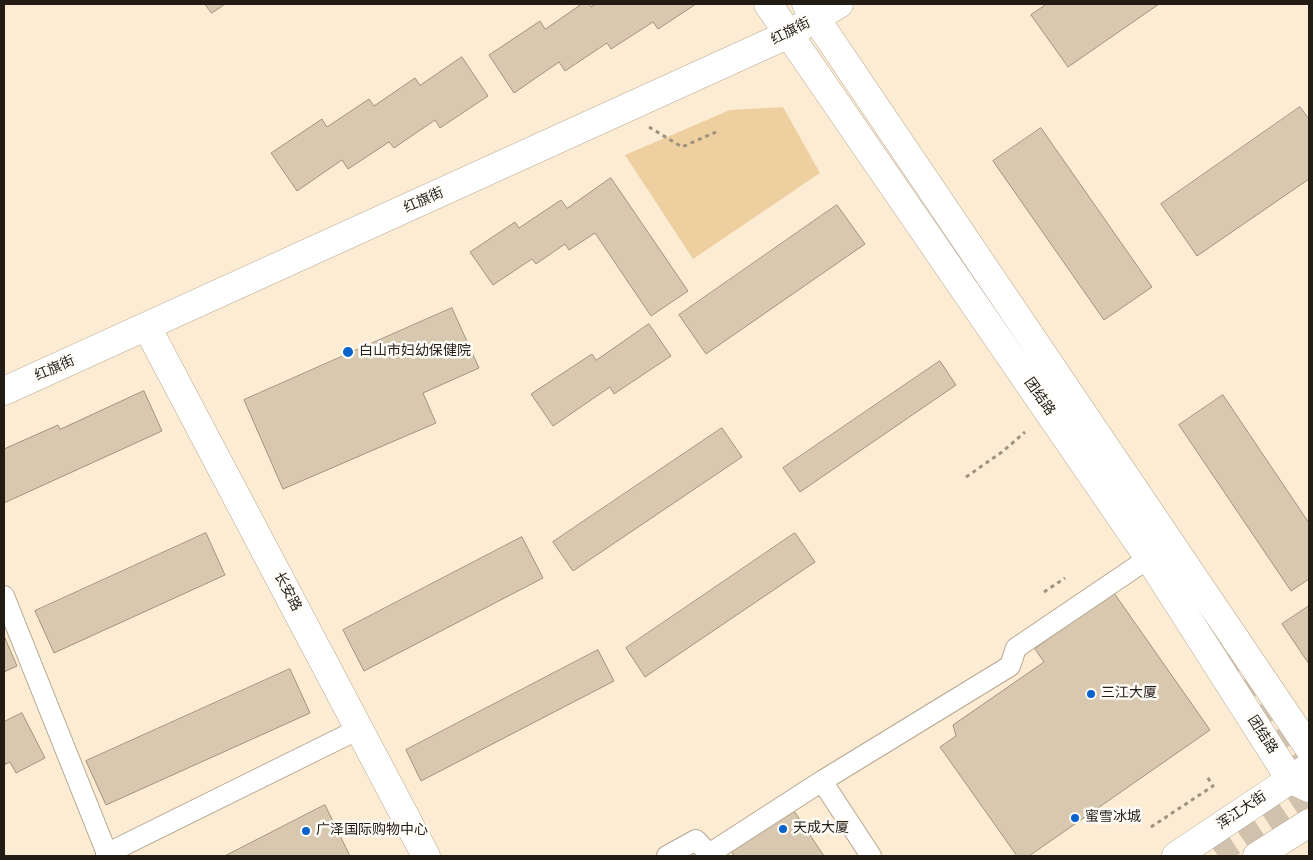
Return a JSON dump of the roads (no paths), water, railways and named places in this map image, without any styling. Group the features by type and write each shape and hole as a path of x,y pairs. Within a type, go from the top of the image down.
{"street":[{"name":"团结路","path":"768,4 1303,778"},
{"name":"红旗街","path":"4,391 789,34 811,12 839,4"},
{"name":"团结路","path":"811,12 1309,748"},
{"name":"长安路","path":"147,327 426,856"},
{"path":"667,856 696,840 709,854 822,781 1010,666 1016,648 1150,558"},
{"path":"4,596 107,855 359,729"},
{"name":"浑江大街","path":"1176,856 1303,778"},
{"path":"822,781 871,856"},
{"path":"1257,856 1309,822"}],"tunnel":[{"path":"1194,605 1309,774"},
{"path":"1218,856 1309,795"}],"place":[{"name":"白山市妇幼保健院","path":"348,352"},
{"name":"三江大厦","path":"1091,694"},
{"name":"蜜雪冰城","path":"1075,818"},
{"name":"天成大厦","path":"783,829"},
{"name":"广泽国际购物中心","path":"306,831"}]}
